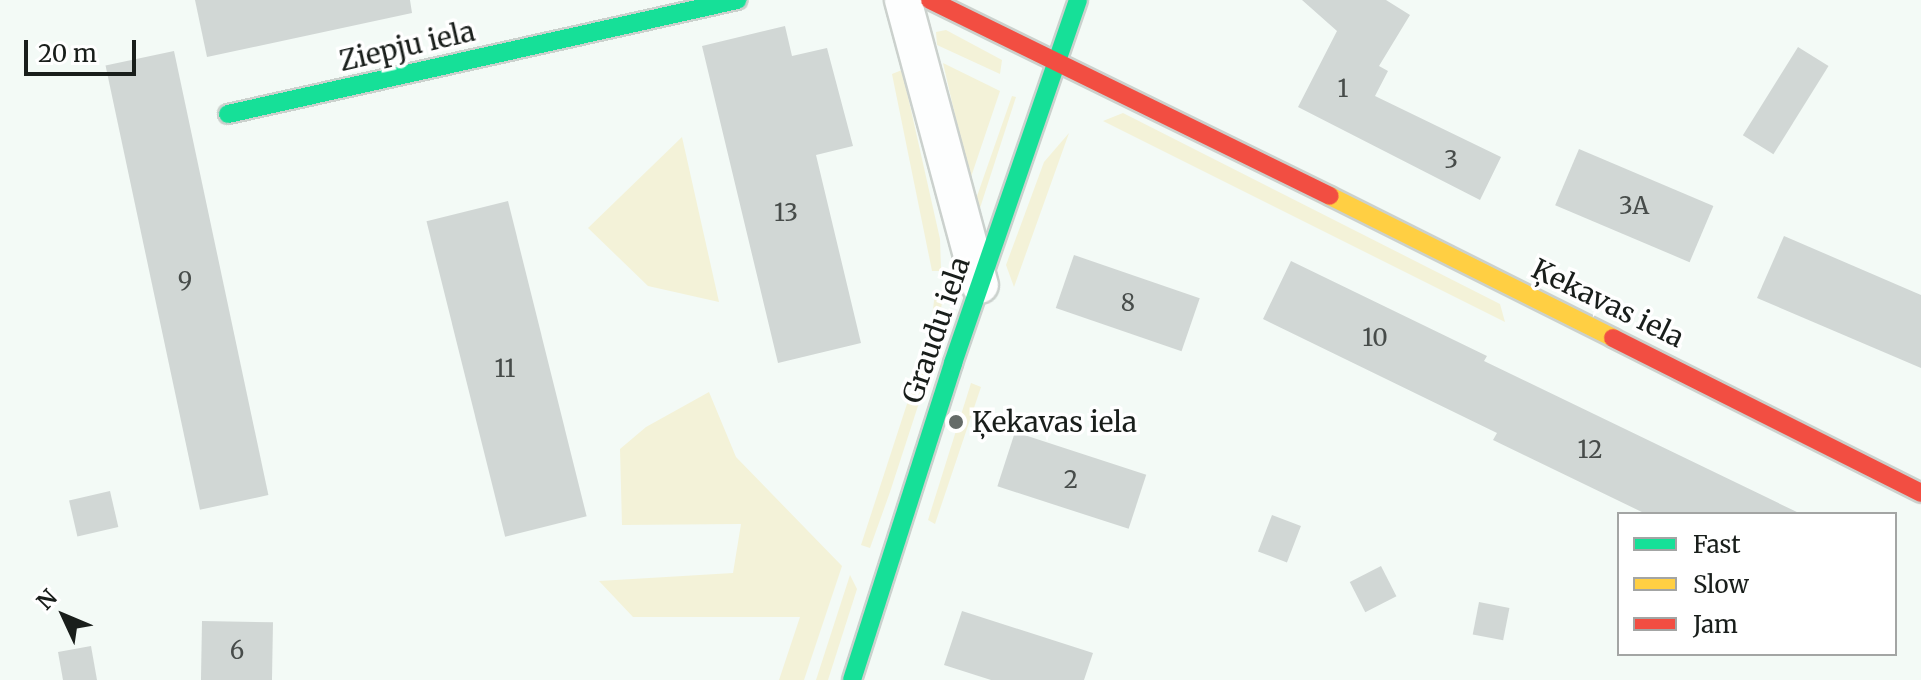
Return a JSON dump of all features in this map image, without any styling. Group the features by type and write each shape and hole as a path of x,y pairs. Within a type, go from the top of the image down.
{"street":[{"name":"Ziepju iela","path":"228,114 737,0"},
{"path":"903,0 980,285"},
{"path":"930,0 1056,58"},
{"name":"Graudu iela","path":"852,680 980,285 1078,0"},
{"name":"Ķekavas iela","path":"1056,58 1921,493"}],"green space":[{"path":"946,30 1002,60 1000,74 937,45 936,32"},
{"path":"943,63 1000,91 970,180"},
{"path":"902,70 940,239 941,271 932,271 892,74"},
{"path":"1012,96 1016,97 980,208 976,199"},
{"path":"1123,113 1500,304 1505,322 1103,121"},
{"path":"1069,133 1014,287 1006,265 1044,162"},
{"path":"682,137 719,302 648,286 588,228"},
{"path":"935,293 943,294 936,348 928,347"},
{"path":"919,367 930,369 870,548 861,545"},
{"path":"971,383 981,387 935,524 928,520"},
{"path":"709,392 736,457 842,566 804,680 779,680 800,617 633,617 599,581 733,573 741,524 622,525 620,449 646,427"},
{"path":"850,575 857,589 828,680 816,680"}],"building":[{"path":"195,0 410,0 412,13 207,57"},
{"path":"1302,0 1386,0 1410,15 1379,66 1388,71 1375,96 1501,157 1480,200 1298,107 1337,31"},
{"path":"785,26 792,56 827,48 853,146 816,155 861,343 778,363 702,46"},
{"path":"1798,47 1829,66 1773,154 1743,135"},
{"path":"174,51 268,495 200,510 106,66"},
{"path":"1579,149 1713,206 1690,262 1555,205"},
{"path":"508,201 587,516 505,537 426,221"},
{"path":"1784,236 1921,295 1921,368 1757,298"},
{"path":"1074,255 1200,298 1182,351 1056,308"},
{"path":"1291,261 1487,356 1484,361 1797,512 1642,512 1493,440 1497,433 1263,319"},
{"path":"1015,432 1146,475 1129,529 997,486"},
{"path":"110,491 118,527 77,536 69,500"},
{"path":"1272,515 1301,526 1287,563 1258,551"},
{"path":"1381,566 1396,596 1365,612 1350,582"},
{"path":"1479,602 1509,608 1503,640 1473,634"},
{"path":"962,611 1093,653 1084,680 991,680 944,665"},
{"path":"202,621 273,622 272,680 201,680"},
{"path":"91,646 97,680 63,680 58,652"}],"traffic: fast":[{"path":"228,114 737,0"},
{"path":"852,680 953,363 1078,0"}],"traffic: slow":[{"path":"1330,196 1613,338"}],"traffic: jam":[{"path":"930,0 1330,196"},
{"path":"1613,338 1921,493"}],"place":[{"name":"Ķekavas iela","path":"956,422"}]}
